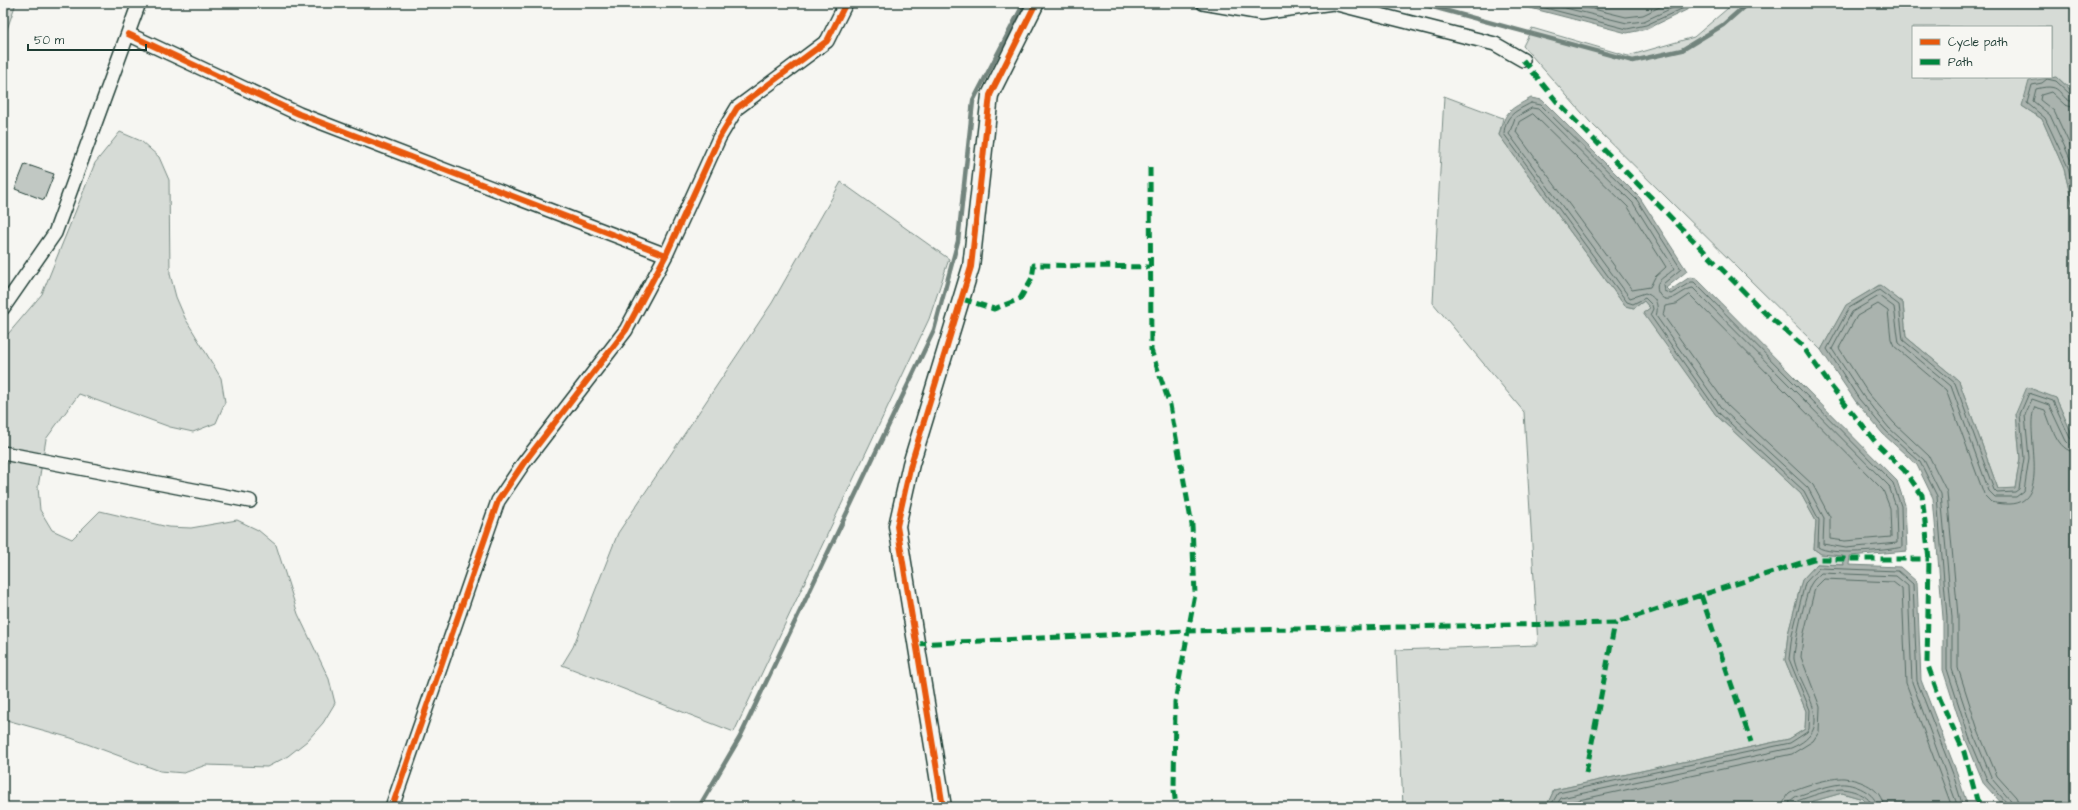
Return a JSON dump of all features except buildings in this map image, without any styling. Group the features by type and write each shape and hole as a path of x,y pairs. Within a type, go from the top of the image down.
{"street":[{"path":"3,308 55,233 139,3"},
{"path":"392,807 498,501 523,464 626,330 666,255 719,138 737,108 827,41 846,3"},
{"path":"943,807 897,526 910,464 971,267 990,95 1036,3"},
{"path":"1203,3 1261,13 1333,3 1495,44 1523,60"},
{"path":"128,34 299,114 666,255"},
{"path":"3,453 250,501"}],"shaded area":[{"path":"3,3 16,3 3,41"},
{"path":"1734,3 2075,3 2075,94 2057,77 2022,106 2042,119 2064,169 2075,215 2075,441 2056,398 2016,413 2020,458 2015,489 1998,489 1959,381 1906,337 1903,303 1879,285 1846,306 1821,350 1590,122 1523,46 1532,28 1628,56 1694,37"},
{"path":"1444,96 1503,118 1499,135 1625,306 1634,308 1644,301 1650,308 1644,313 1716,415 1801,494 1816,521 1814,549 1821,554 1843,556 1844,565 1817,564 1802,580 1788,634 1785,660 1806,711 1805,729 1789,739 1554,790 1546,807 1403,807 1396,650 1538,645 1524,412 1433,303"},
{"path":"120,132 141,141 159,157 169,180 170,274 176,297 185,318 221,378 225,402 216,423 193,432 170,427 79,394 46,439 38,487 40,510 52,530 72,539 100,511 168,527 191,528 237,520 258,530 276,545 298,614 329,679 335,703 323,723 307,741 288,756 267,767 206,765 184,773 160,771 71,738 3,719 3,340 42,294 95,163"},
{"path":"841,182 949,259 929,319 734,732 562,665 573,647 618,533 772,303"},
{"path":"1842,793 1863,799 1870,807 1793,807"}],"water":[{"path":"1511,3 1701,3 1647,29 1627,33"},
{"path":"2057,77 2075,94 2075,215 2064,169 2042,119 2022,106 2029,81"},
{"path":"1531,98 1542,100 1640,198 1687,271 1666,288 1669,291 1690,277 1696,278 1897,481 1905,505 1907,551 1850,556 1849,565 1900,567 1917,582 1921,680 1957,773 1968,807 1870,807 1863,799 1842,793 1793,807 1546,807 1554,790 1789,739 1805,729 1806,711 1785,660 1788,634 1802,580 1817,564 1844,565 1843,556 1821,554 1814,549 1816,521 1801,494 1716,415 1643,313 1650,308 1644,301 1634,308 1625,306 1499,135 1506,115 1513,108"},
{"path":"1880,285 1903,303 1906,337 1959,381 1998,489 2015,488 2020,458 2016,413 2027,387 2056,398 2075,441 2075,807 2005,807 1984,784 1965,738 1943,670 1943,618 1933,498 1917,465 1883,434 1856,402 1821,350 1846,305"}],"waterway":[{"path":"699,807 740,737 934,330 958,241 973,101 1024,3"},
{"path":"1418,3 1633,61 1682,50 1723,25 1748,3"}],"marked path":[{"path":"1523,60 1558,103 1765,313 1801,344 1830,385 1877,444 1904,470 1922,495 1929,559 1927,663 1940,699 1964,752 1977,800 1983,807"},
{"path":"1150,167 1151,350 1170,405 1192,525 1195,594 1175,702 1174,790 1176,807"},
{"path":"962,299 994,309 1020,299 1032,278 1034,265 1150,267"},
{"path":"916,644 1188,631 1615,623 1813,559 1929,559"},
{"path":"1701,595 1751,742"},
{"path":"1586,773 1615,623"}],"cycle path":[{"path":"392,807 498,501 523,464 626,330 666,255 719,138 737,108 827,41 846,3"},
{"path":"943,807 897,526 911,464 971,267 990,95 1036,3"},
{"path":"128,34 299,114 666,255"}]}
